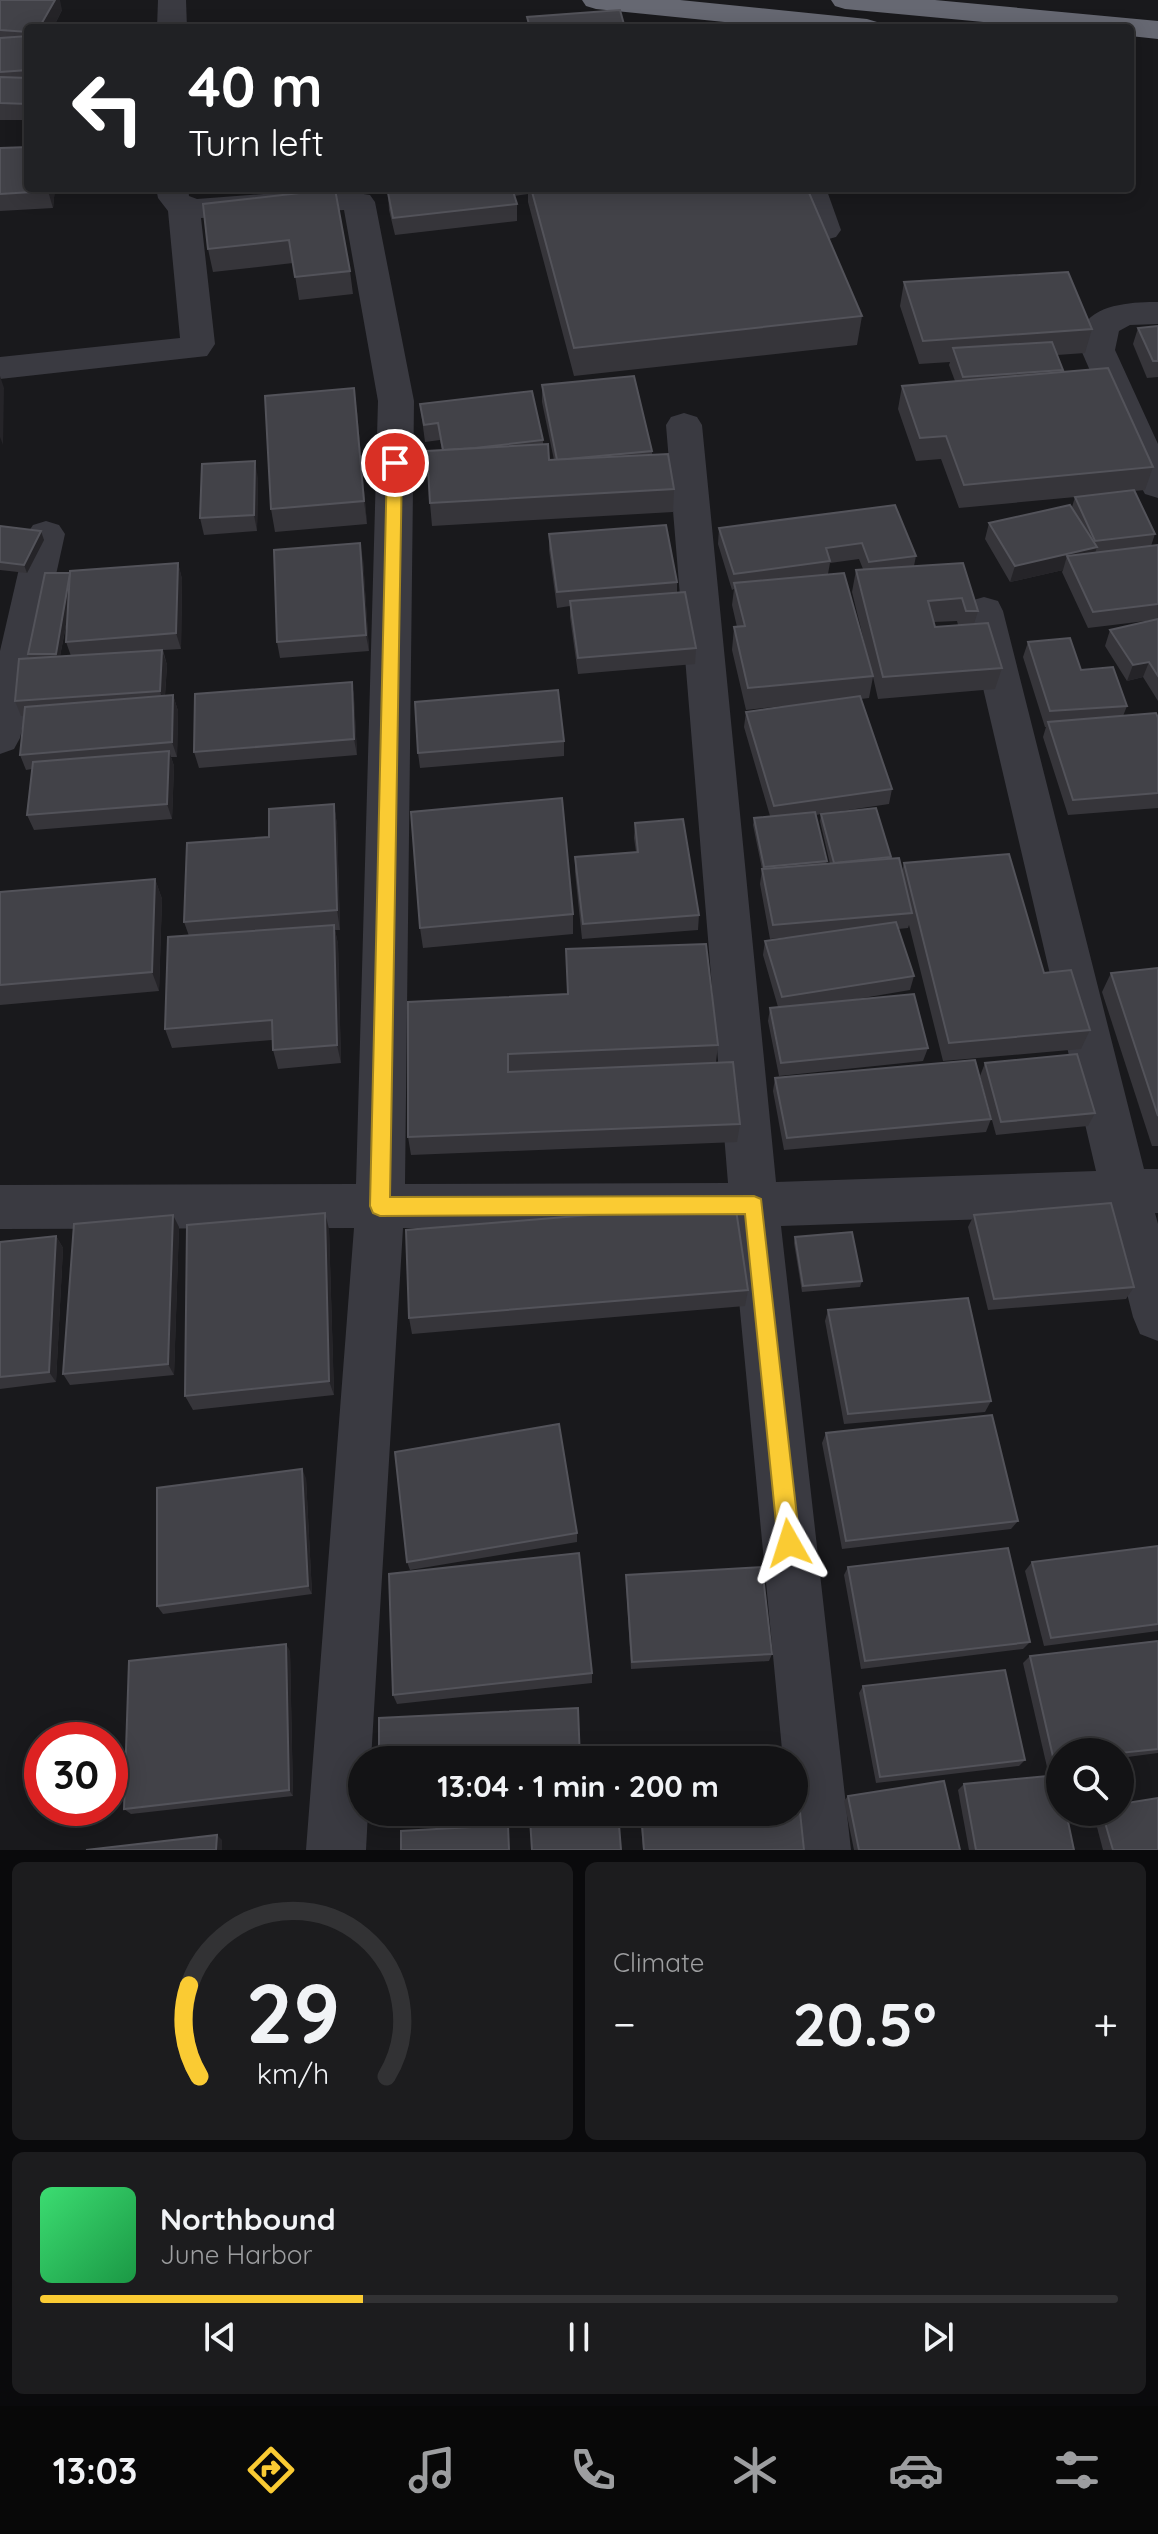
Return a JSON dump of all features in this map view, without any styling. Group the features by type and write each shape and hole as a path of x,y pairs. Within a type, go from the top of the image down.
{"highway":[{"path":"596,0 753,22 826,24 857,7 1079,24"},
{"path":"1134,28 1158,30"},
{"path":"1134,54 1158,56"}],"street":[{"path":"172,0 172,24"},
{"path":"811,192 825,230"},
{"path":"0,368 195,348 198,344 178,198 339,198 357,200 361,205 396,401 380,1206 336,1850"},
{"path":"1158,313 1131,313 1113,318 1100,328 1098,350 1158,485"},
{"path":"684,425 754,1205 821,1850"},
{"path":"0,738 46,534"},
{"path":"984,611 1141,1192 1158,1317"},
{"path":"0,1207 754,1205 1141,1192"}],"building":[{"path":"0,0 55,0 41,24 24,24 24,32 0,30"},
{"path":"620,10 624,24 529,24 527,17"},
{"path":"24,36 24,70 0,72 0,38"},
{"path":"0,77 24,78 24,104 0,103"},
{"path":"24,147 24,192 32,192 0,194 0,148"},
{"path":"309,192 336,192 350,271 295,277 289,240 208,249 203,204"},
{"path":"513,192 517,204 393,218 388,193"},
{"path":"532,192 809,192 862,316 574,348"},
{"path":"1068,272 1092,329 923,341 904,282"},
{"path":"1158,326 1158,361 1153,361 1138,328"},
{"path":"1052,342 1063,370 963,377 953,348"},
{"path":"1108,368 1153,467 964,485 946,436 920,438 902,386"},
{"path":"634,376 652,451 557,460 542,385"},
{"path":"354,388 364,501 271,509 265,396"},
{"path":"532,391 543,440 443,450 438,423 424,425 420,404"},
{"path":"548,444 549,460 668,454 674,489 430,503 427,451"},
{"path":"255,461 254,515 200,518 202,464"},
{"path":"1134,490 1155,534 1095,541 1075,497"},
{"path":"895,505 916,556 869,562 862,543 826,548 830,561 734,574 719,528"},
{"path":"1070,505 1097,547 1015,566 989,523"},
{"path":"666,525 677,582 557,592 549,534"},
{"path":"0,526 41,531 24,565 0,562"},
{"path":"360,543 366,635 277,642 274,550"},
{"path":"1158,545 1158,604 1093,612 1067,556"},
{"path":"178,563 176,633 66,642 70,571"},
{"path":"963,563 978,611 966,611 962,598 928,601 935,627 988,623 1002,668 883,677 856,570"},
{"path":"45,573 70,573 56,654 28,654"},
{"path":"844,573 873,676 748,688 734,627 745,626 734,583"},
{"path":"685,592 696,648 578,658 570,601"},
{"path":"1158,619 1158,676 1149,662 1133,665 1110,630"},
{"path":"1070,638 1081,670 1113,667 1127,706 1050,711 1028,642"},
{"path":"162,650 160,691 15,701 19,659"},
{"path":"352,682 354,739 194,752 195,694"},
{"path":"558,690 564,741 418,753 415,702"},
{"path":"173,695 172,742 20,755 25,707"},
{"path":"860,696 892,789 774,806 746,712"},
{"path":"1156,713 1158,793 1073,800 1048,722"},
{"path":"169,751 167,804 27,815 33,762"},
{"path":"562,798 573,914 420,928 411,812"},
{"path":"334,804 337,910 184,922 187,843 269,837 269,809"},
{"path":"876,808 891,857 834,863 821,814"},
{"path":"815,812 827,861 764,867 754,818"},
{"path":"683,819 699,915 583,924 575,857 638,852 635,823"},
{"path":"1009,854 1044,973 1071,970 1090,1030 949,1043 904,863"},
{"path":"899,858 912,913 773,925 762,869"},
{"path":"155,879 152,972 0,985 0,892"},
{"path":"896,922 914,976 782,997 765,941"},
{"path":"334,925 337,1045 273,1050 272,1020 165,1029 168,937"},
{"path":"706,944 718,1045 508,1054 508,1072 733,1062 740,1124 408,1137 408,1002 568,994 566,949"},
{"path":"1158,968 1158,1116 1111,973"},
{"path":"914,994 928,1048 781,1063 770,1008"},
{"path":"1077,1054 1095,1113 1001,1122 985,1063"},
{"path":"975,1060 991,1119 787,1138 775,1078"},
{"path":"735,1203 748,1290 409,1318 406,1230"},
{"path":"1111,1203 1134,1287 994,1299 974,1215"},
{"path":"325,1213 329,1381 185,1396 187,1225"},
{"path":"173,1215 168,1364 63,1374 74,1224"},
{"path":"852,1232 862,1281 803,1286 795,1237"},
{"path":"56,1236 49,1372 0,1377 0,1242"},
{"path":"968,1298 991,1401 848,1414 828,1310"},
{"path":"992,1415 1018,1521 846,1541 826,1433"},
{"path":"559,1424 577,1533 407,1562 395,1452"},
{"path":"302,1469 308,1586 157,1606 157,1488"},
{"path":"1158,1546 1158,1624 1051,1638 1032,1562"},
{"path":"1008,1548 1030,1642 865,1661 848,1567"},
{"path":"579,1553 592,1673 393,1695 389,1574"},
{"path":"762,1567 772,1654 632,1662 626,1575"},
{"path":"1158,1641 1158,1749 1134,1752 1134,1738 1049,1738 1030,1656"},
{"path":"286,1644 289,1790 128,1809 129,1661"},
{"path":"1005,1670 1025,1760 880,1777 863,1686"},
{"path":"578,1708 579,1746 379,1746 379,1718"},
{"path":"1046,1776 1046,1826 1069,1826 1074,1850 976,1850 964,1784"},
{"path":"944,1781 960,1850 859,1850 848,1796"},
{"path":"1158,1798 1158,1850 1113,1850 1106,1826 1134,1826 1134,1802"},
{"path":"508,1826 509,1850 401,1850 401,1831"},
{"path":"530,1826 619,1826 621,1850 532,1850"},
{"path":"642,1826 801,1826 804,1850 644,1850"},
{"path":"217,1835 216,1850 86,1850"}],"route":[{"path":"395,463 380,1206 754,1205 789,1543"}]}
